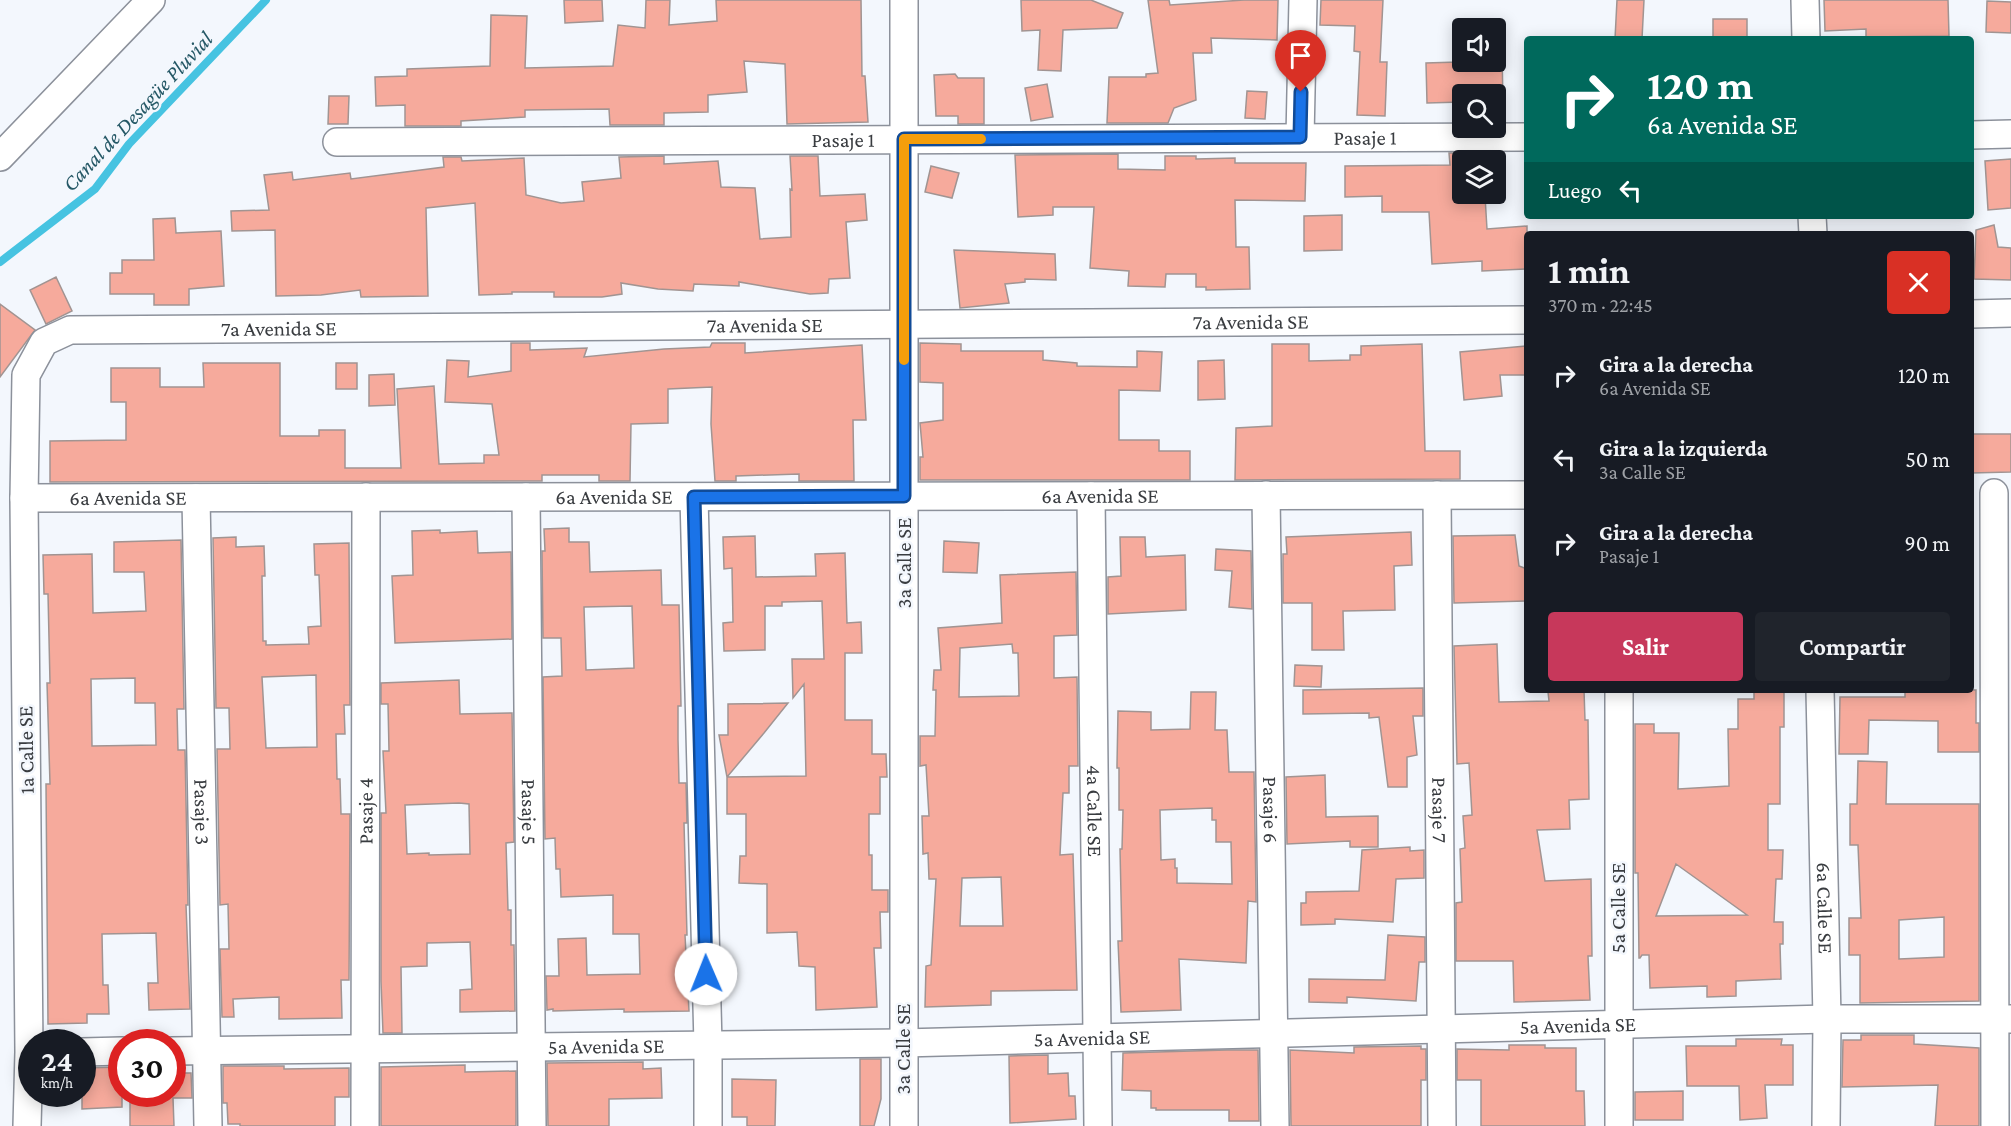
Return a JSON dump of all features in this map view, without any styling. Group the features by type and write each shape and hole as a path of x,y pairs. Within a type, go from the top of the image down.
{"street":[{"path":"0,157 152,0"},
{"name":"3a Calle SE","path":"904,0 904,1126"},
{"path":"1300,137 1303,0"},
{"path":"1805,0 1806,36"},
{"path":"1974,135 2011,134"},
{"name":"Pasaje 1","path":"337,142 1524,136"},
{"path":"1974,314 2011,313"},
{"name":"7a Avenida SE","path":"26,375 44,342 70,330 1524,320"},
{"name":"1a Calle SE","path":"26,375 24,498 30,1029"},
{"path":"1992,493 2003,1019 1995,1126"},
{"name":"Pasaje 6","path":"1266,495 1275,1126"},
{"name":"Pasaje 7","path":"1437,495 1442,1126"},
{"name":"6a Avenida SE","path":"24,498 1524,495"},
{"name":"4a Calle SE","path":"1090,496 1098,1126"},
{"name":"Pasaje 4","path":"365,1126 366,497"},
{"name":"Pasaje 5","path":"526,497 532,1126"},
{"path":"694,497 708,1045 708,1126"},
{"name":"Pasaje 3","path":"196,498 208,1126"},
{"name":"5a Calle SE","path":"1619,693 1619,1126"},
{"name":"6a Calle SE","path":"1820,693 1827,1019 1826,1126"},
{"name":"5a Avenida SE","path":"186,1051 903,1043 1827,1019 2003,1019"},
{"name":"1a Calle SE","path":"27,1126 28,1107"}],"building":[{"path":"564,0 602,0 603,21 565,23"},
{"path":"646,0 670,0 669,25 717,21 716,0 861,0 862,76 865,76 868,122 787,124 785,64 744,61 747,92 708,95 708,112 664,113 664,125 610,125 609,109 525,110 525,117 461,121 461,126 405,126 405,105 376,106 375,77 407,76 407,69 490,66 491,15 527,16 525,68 613,66 618,25 645,28"},
{"path":"1021,0 1091,0 1123,13 1117,28 1063,30 1061,71 1038,70 1040,30 1022,31"},
{"path":"1148,0 1169,0 1170,5 1278,0 1277,40 1211,38 1212,53 1193,53 1196,100 1174,108 1168,123 1107,123 1109,77 1146,77 1146,74 1158,73"},
{"path":"1321,0 1383,0 1380,62 1387,62 1385,116 1357,115 1360,52 1354,51 1355,26 1320,25"},
{"path":"1617,0 1644,0 1642,36 1615,36"},
{"path":"1824,0 1948,0 1949,36 1866,36 1866,29 1825,31"},
{"path":"1987,1 2011,2 2011,33 1986,32"},
{"path":"1713,19 1747,19 1747,36 1713,36"},
{"path":"1452,62 1452,72 1502,72 1503,84 1452,84 1452,102 1427,103 1426,63"},
{"path":"955,74 958,78 984,78 984,124 958,124 958,116 936,116 934,75"},
{"path":"1047,84 1053,117 1031,121 1025,88"},
{"path":"1247,91 1267,92 1265,119 1245,118"},
{"path":"329,96 349,96 348,124 328,124"},
{"path":"1449,153 1452,153 1452,204 1485,204 1487,229 1527,226 1527,231 1524,231 1524,269 1482,271 1482,261 1432,264 1429,212 1382,212 1382,196 1345,197 1345,166 1450,165"},
{"path":"1118,154 1118,169 1165,170 1165,156 1196,156 1196,159 1235,158 1235,163 1306,163 1305,201 1235,200 1236,247 1249,247 1250,289 1206,290 1206,287 1196,287 1196,274 1166,274 1165,287 1128,286 1129,271 1090,268 1094,207 1053,207 1053,215 1018,217 1015,155"},
{"path":"664,156 664,164 718,161 721,187 755,188 760,239 791,237 790,156 818,156 820,196 865,194 867,220 846,222 850,278 829,279 828,293 810,294 739,282 739,286 694,284 693,291 658,289 621,283 622,294 602,297 554,297 554,292 479,295 475,203 426,208 428,296 361,297 360,290 321,295 276,296 275,230 232,231 231,211 269,210 264,175 292,172 293,180 350,173 351,179 444,167 443,157 461,157 462,161 524,158 526,195 561,203 584,201 582,182 621,178 619,157"},
{"path":"2011,159 2011,208 1988,210 1985,161"},
{"path":"931,166 959,173 952,198 925,192"},
{"path":"1342,215 1342,250 1304,251 1304,216"},
{"path":"175,218 176,233 221,231 224,286 189,289 189,305 154,305 154,294 110,294 110,273 122,273 122,260 154,260 153,219"},
{"path":"1994,225 1998,247 2011,248 2011,280 1974,279 1976,230"},
{"path":"954,250 1055,254 1056,280 1025,279 1025,282 1005,284 1009,303 960,308"},
{"path":"56,277 72,311 46,324 30,290"},
{"path":"0,304 35,330 0,377"},
{"path":"511,343 530,343 530,350 587,348 584,357 710,347 712,343 745,343 745,353 862,345 866,420 853,420 854,481 799,481 799,474 736,476 736,481 715,481 711,424 712,387 668,389 668,423 631,424 630,481 599,481 599,475 542,475 542,481 50,482 50,441 126,440 126,402 111,402 111,368 160,368 160,387 204,387 203,363 280,363 280,436 319,436 319,430 345,430 345,468 401,468 397,389 434,386 439,464 484,463 484,455 499,455 492,404 445,402 447,360 469,361 468,377 511,371"},
{"path":"920,343 961,344 961,351 1043,351 1043,360 1077,363 1077,366 1137,367 1137,351 1162,352 1160,391 1119,390 1119,440 1159,440 1159,451 1190,451 1190,480 920,480 920,457 923,457 920,423 943,420 943,383 920,382"},
{"path":"1272,344 1309,344 1309,361 1350,360 1350,355 1361,355 1361,346 1422,344 1425,451 1460,451 1460,479 1235,480 1236,428 1272,426"},
{"path":"1524,346 1524,375 1500,375 1502,396 1464,400 1460,352"},
{"path":"1224,360 1225,399 1198,400 1198,361"},
{"path":"336,363 357,363 357,389 336,389"},
{"path":"394,374 395,405 369,406 369,375"},
{"path":"1974,434 2011,434 2011,472 1974,473"},
{"path":"569,528 569,542 589,542 590,572 661,570 662,605 679,605 681,706 678,706 679,783 686,783 687,823 684,823 687,935 685,935 689,1011 547,1010 546,976 559,976 558,939 586,938 587,975 640,974 639,934 613,934 613,895 561,897 560,869 556,869 555,838 545,839 543,677 562,676 561,638 543,638 544,529","holes":["632,606 634,668 586,670 584,607"]},
{"path":"440,530 440,533 477,531 478,553 511,552 512,639 395,643 392,576 413,575 412,531"},
{"path":"1411,532 1412,565 1394,566 1395,610 1343,611 1344,650 1312,650 1312,603 1283,603 1283,554 1287,554 1286,537"},
{"path":"1515,535 1519,566 1524,568 1524,601 1454,603 1453,536"},
{"path":"755,536 756,577 816,576 815,554 845,553 847,623 861,622 862,653 845,653 845,720 872,720 872,754 886,754 887,777 880,777 880,814 869,814 872,890 888,890 888,912 880,912 881,948 874,948 877,1007 816,1010 815,967 799,966 797,932 767,933 767,884 739,883 740,856 746,856 746,814 727,814 727,777 806,776 804,684 793,698 792,659 824,659 822,601 782,602 782,606 765,606 765,650 724,651 723,623 733,622 732,568 724,569 723,537"},
{"path":"236,537 236,547 264,546 263,641 266,641 266,645 309,644 308,627 321,626 319,575 315,575 314,544 349,543 350,705 344,705 345,734 336,734 337,779 340,779 341,814 350,814 349,980 341,980 342,1018 279,1019 279,997 233,999 234,1017 222,1017 220,949 229,949 228,904 220,905 217,749 230,749 229,708 216,708 213,538","holes":["316,675 317,747 266,748 262,677"]},
{"path":"1120,537 1145,537 1146,557 1185,555 1186,610 1108,614 1108,577 1121,576"},
{"path":"181,540 184,709 177,709 178,750 185,750 188,905 186,905 190,1009 149,1010 148,983 158,983 156,933 102,934 103,985 108,985 109,1014 87,1014 87,1023 48,1024 46,784 50,784 47,683 50,683 48,594 44,594 43,555 92,554 93,613 146,611 144,572 114,572 114,542","holes":["135,678 135,703 155,703 156,745 92,746 91,679"]},
{"path":"944,541 979,543 977,573 943,572"},
{"path":"1216,549 1251,551 1252,609 1229,607 1232,571 1215,570"},
{"path":"1076,572 1077,635 1054,636 1054,678 1077,677 1078,766 1069,766 1069,793 1063,793 1060,855 1073,854 1077,990 991,991 991,1005 925,1007 926,966 931,965 936,879 929,879 928,853 923,854 922,816 929,816 926,765 920,766 920,736 935,736 934,670 941,670 938,628 1002,623 1000,575","holes":["1012,644 1013,653 1018,653 1019,696 959,697 960,648","1001,877 1003,926 960,926 962,878"]},
{"path":"1497,644 1499,702 1549,701 1548,693 1584,693 1585,720 1588,720 1589,799 1569,800 1570,829 1537,830 1545,881 1591,879 1592,956 1588,956 1590,1000 1514,1002 1513,961 1456,961 1456,903 1462,902 1460,849 1465,848 1463,816 1472,815 1469,763 1457,764 1454,646"},
{"path":"1295,665 1322,666 1321,687 1294,686"},
{"path":"459,680 460,714 512,713 514,842 506,843 508,910 511,910 511,945 514,945 515,1011 460,1012 460,990 472,989 470,942 427,943 427,966 401,967 402,1033 383,1033 381,813 386,813 383,751 389,751 388,704 381,704 381,683","holes":["469,804 470,854 407,854 405,805"]},
{"path":"1423,688 1423,716 1413,716 1417,755 1407,757 1407,787 1388,787 1379,717 1369,718 1369,713 1303,714 1303,690"},
{"path":"1976,690 1979,752 1938,752 1938,721 1869,720 1868,754 1839,754 1840,697 1905,697 1905,693 1974,693"},
{"path":"1191,692 1216,692 1215,730 1227,730 1229,772 1254,772 1256,902 1248,901 1246,963 1179,959 1181,1010 1121,1012 1118,941 1122,941 1120,849 1122,849 1123,810 1119,810 1118,711 1151,712 1151,730 1190,729","holes":["1212,808 1212,820 1216,820 1216,842 1231,842 1232,884 1177,883 1175,859 1161,860 1160,810"]},
{"path":"1754,693 1784,693 1784,727 1780,727 1780,804 1768,804 1768,850 1783,850 1782,879 1776,879 1774,922 1783,922 1783,944 1780,944 1781,979 1736,981 1736,996 1707,997 1707,986 1650,988 1649,955 1642,955 1639,958 1638,873 1635,873 1635,724 1654,724 1654,733 1679,733 1678,789 1729,786 1728,729 1738,729 1738,699 1754,699","holes":["1676,864 1747,915 1656,916"]},
{"path":"788,703 727,777 719,735 728,735 728,704"},
{"path":"1858,761 1887,762 1886,804 1979,804 1979,1001 1860,1003 1860,955 1849,955 1849,918 1861,918 1858,845 1850,845 1850,804 1857,804","holes":["1944,917 1944,957 1899,959 1899,920"]},
{"path":"1325,775 1326,817 1378,816 1378,847 1350,847 1350,841 1287,844 1286,777"},
{"path":"1410,847 1410,851 1424,850 1424,878 1396,879 1393,922 1335,919 1335,924 1301,925 1301,903 1306,903 1306,892 1359,891 1362,850"},
{"path":"1388,935 1425,937 1425,962 1419,962 1416,1001 1347,997 1347,1003 1309,1002 1309,979 1385,980"},
{"path":"1861,1035 1914,1035 1914,1044 1979,1048 1979,1126 1935,1126 1938,1085 1842,1087 1843,1040 1861,1040"},
{"path":"1736,1039 1782,1039 1781,1045 1793,1045 1793,1085 1765,1085 1767,1118 1740,1120 1739,1086 1687,1086 1686,1046 1736,1046"},
{"path":"1509,1045 1576,1048 1576,1091 1584,1091 1585,1126 1481,1126 1481,1080 1457,1080 1457,1049 1509,1050"},
{"path":"1421,1046 1421,1049 1426,1049 1426,1080 1421,1080 1421,1126 1291,1126 1290,1050 1354,1053 1354,1047"},
{"path":"1258,1050 1259,1121 1229,1121 1229,1110 1156,1110 1156,1108 1151,1108 1151,1091 1122,1090 1123,1053"},
{"path":"1048,1055 1048,1074 1068,1073 1069,1096 1075,1096 1076,1119 1010,1123 1009,1056"},
{"path":"860,1059 881,1059 881,1099 874,1126 860,1126"},
{"path":"643,1062 643,1069 661,1068 662,1098 609,1099 609,1126 548,1126 547,1063"},
{"path":"465,1065 465,1072 516,1071 516,1126 381,1126 381,1067"},
{"path":"223,1066 284,1066 284,1069 349,1068 349,1097 335,1097 335,1126 228,1124 227,1103 223,1103"},
{"path":"108,1067 108,1107 122,1107 82,1109 82,1107 96,1107 96,1068"},
{"path":"186,1073 191,1073 192,1098 186,1098"},
{"path":"732,1079 776,1080 775,1126 747,1126 747,1117 732,1117"},
{"path":"1683,1091 1683,1120 1635,1120 1635,1092"},
{"path":"130,1107 173,1107 174,1126 130,1126"}],"waterway":[{"name":"Canal de Desagüe Pluvial","path":"0,262 95,189 129,144 266,0"}],"slow traffic":[{"path":"904,360 904,139 981,139"}],"route":[{"path":"706,974 694,497 904,496 904,139 1300,137 1301,92"}]}
